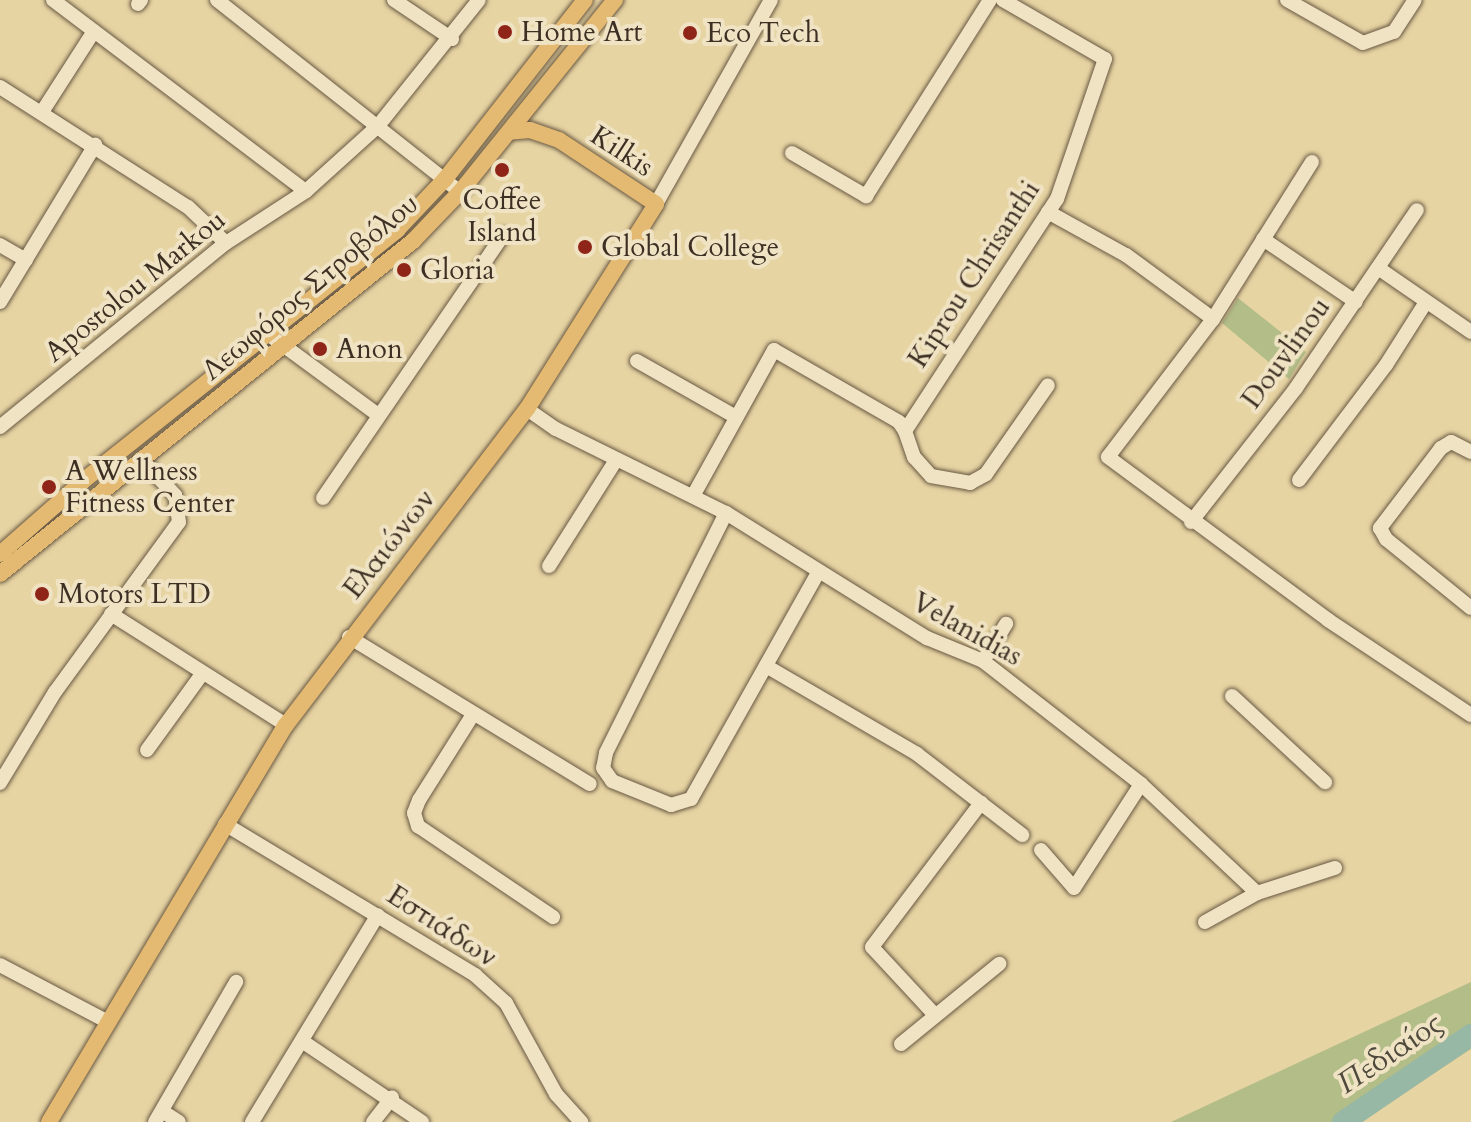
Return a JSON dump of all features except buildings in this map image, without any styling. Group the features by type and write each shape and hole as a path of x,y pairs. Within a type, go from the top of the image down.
{"main road":[{"name":"Λεωφόρος Στροβόλου","path":"0,554 397,230 445,179 585,0"},
{"name":"Λεωφόρος Στροβόλου","path":"0,574 413,241 460,192 615,0"},
{"name":"Kilkis","path":"538,96 543,123 559,140 656,204"},
{"name":"Kilkis","path":"509,132 530,130 559,140"},
{"name":"Ελαιώνων","path":"49,1122 286,725 349,637 527,409 656,204"}],"street":[{"path":"53,0 306,191"},
{"path":"217,0 460,192"},
{"path":"394,0 452,39"},
{"name":"Apostolou Markou","path":"0,427 226,243 306,191 378,126 452,39 479,0"},
{"name":"Ελαιώνων","path":"656,204 771,0"},
{"path":"792,153 866,196 990,0"},
{"name":"Kiprou Chrisanthi","path":"905,431 1057,199 1105,59 1003,0"},
{"path":"1287,0 1363,43 1394,32 1415,0"},
{"path":"42,112 94,31"},
{"path":"0,87 188,207 226,243"},
{"path":"0,302 95,145"},
{"path":"1312,162 1213,319 1108,457 1191,522 1471,715"},
{"name":"Douvlinou","path":"1191,522 1356,302 1417,210"},
{"path":"1048,212 1126,255 1213,319"},
{"path":"323,498 377,414 503,235"},
{"path":"1263,239 1356,302"},
{"path":"0,245 26,260"},
{"path":"1378,268 1471,332"},
{"path":"1299,480 1386,365 1426,302"},
{"path":"268,334 377,414"},
{"path":"693,496 774,350 899,422 914,457 931,476 970,483 986,474 1048,385"},
{"path":"637,361 736,417"},
{"name":"Velanidias","path":"527,409 616,460 726,513 927,638 983,661 1141,784 1257,893"},
{"path":"1471,452 1451,442 1441,448 1384,516 1380,528 1386,539 1471,608"},
{"path":"0,783 111,614 179,522 175,495 141,459"},
{"path":"549,566 616,460"},
{"path":"726,513 603,768 612,781 661,802 686,803 819,571"},
{"path":"111,614 286,725"},
{"path":"983,661 1006,624"},
{"path":"349,637 472,716 590,784"},
{"path":"766,666 917,754 1022,835"},
{"path":"147,750 202,674"},
{"path":"1232,696 1325,782"},
{"path":"472,716 419,800 414,813 418,826 553,917"},
{"path":"1041,850 1074,888 1141,784"},
{"path":"934,1014 872,947 981,803"},
{"name":"Εστιάδων","path":"225,824 475,975 506,1003 556,1094 581,1122"},
{"path":"1205,922 1257,893 1335,868"},
{"path":"252,1122 378,915"},
{"path":"901,1044 999,964"},
{"path":"2,971 108,1022"},
{"path":"179,1122 159,1116 236,982"},
{"path":"302,1041 392,1098 422,1122"},
{"path":"373,1122 392,1098"}],"green space":[{"path":"1238,298 1306,352 1289,379 1222,323"},
{"path":"1471,982 1471,1049 1360,1122 1171,1122"}],"waterway":[{"name":"Πεδιαίος","path":"1343,1122 1471,1035"}],"place":[{"name":"Home Art","path":"505,32"},
{"name":"Eco Tech","path":"690,33"},
{"name":"Coffee Island","path":"502,170"},
{"name":"Global College","path":"585,247"},
{"name":"Gloria","path":"404,270"},
{"name":"Anon","path":"320,349"},
{"name":"A Wellness Fitness Center","path":"49,487"},
{"name":"Motors LTD","path":"42,594"}]}
